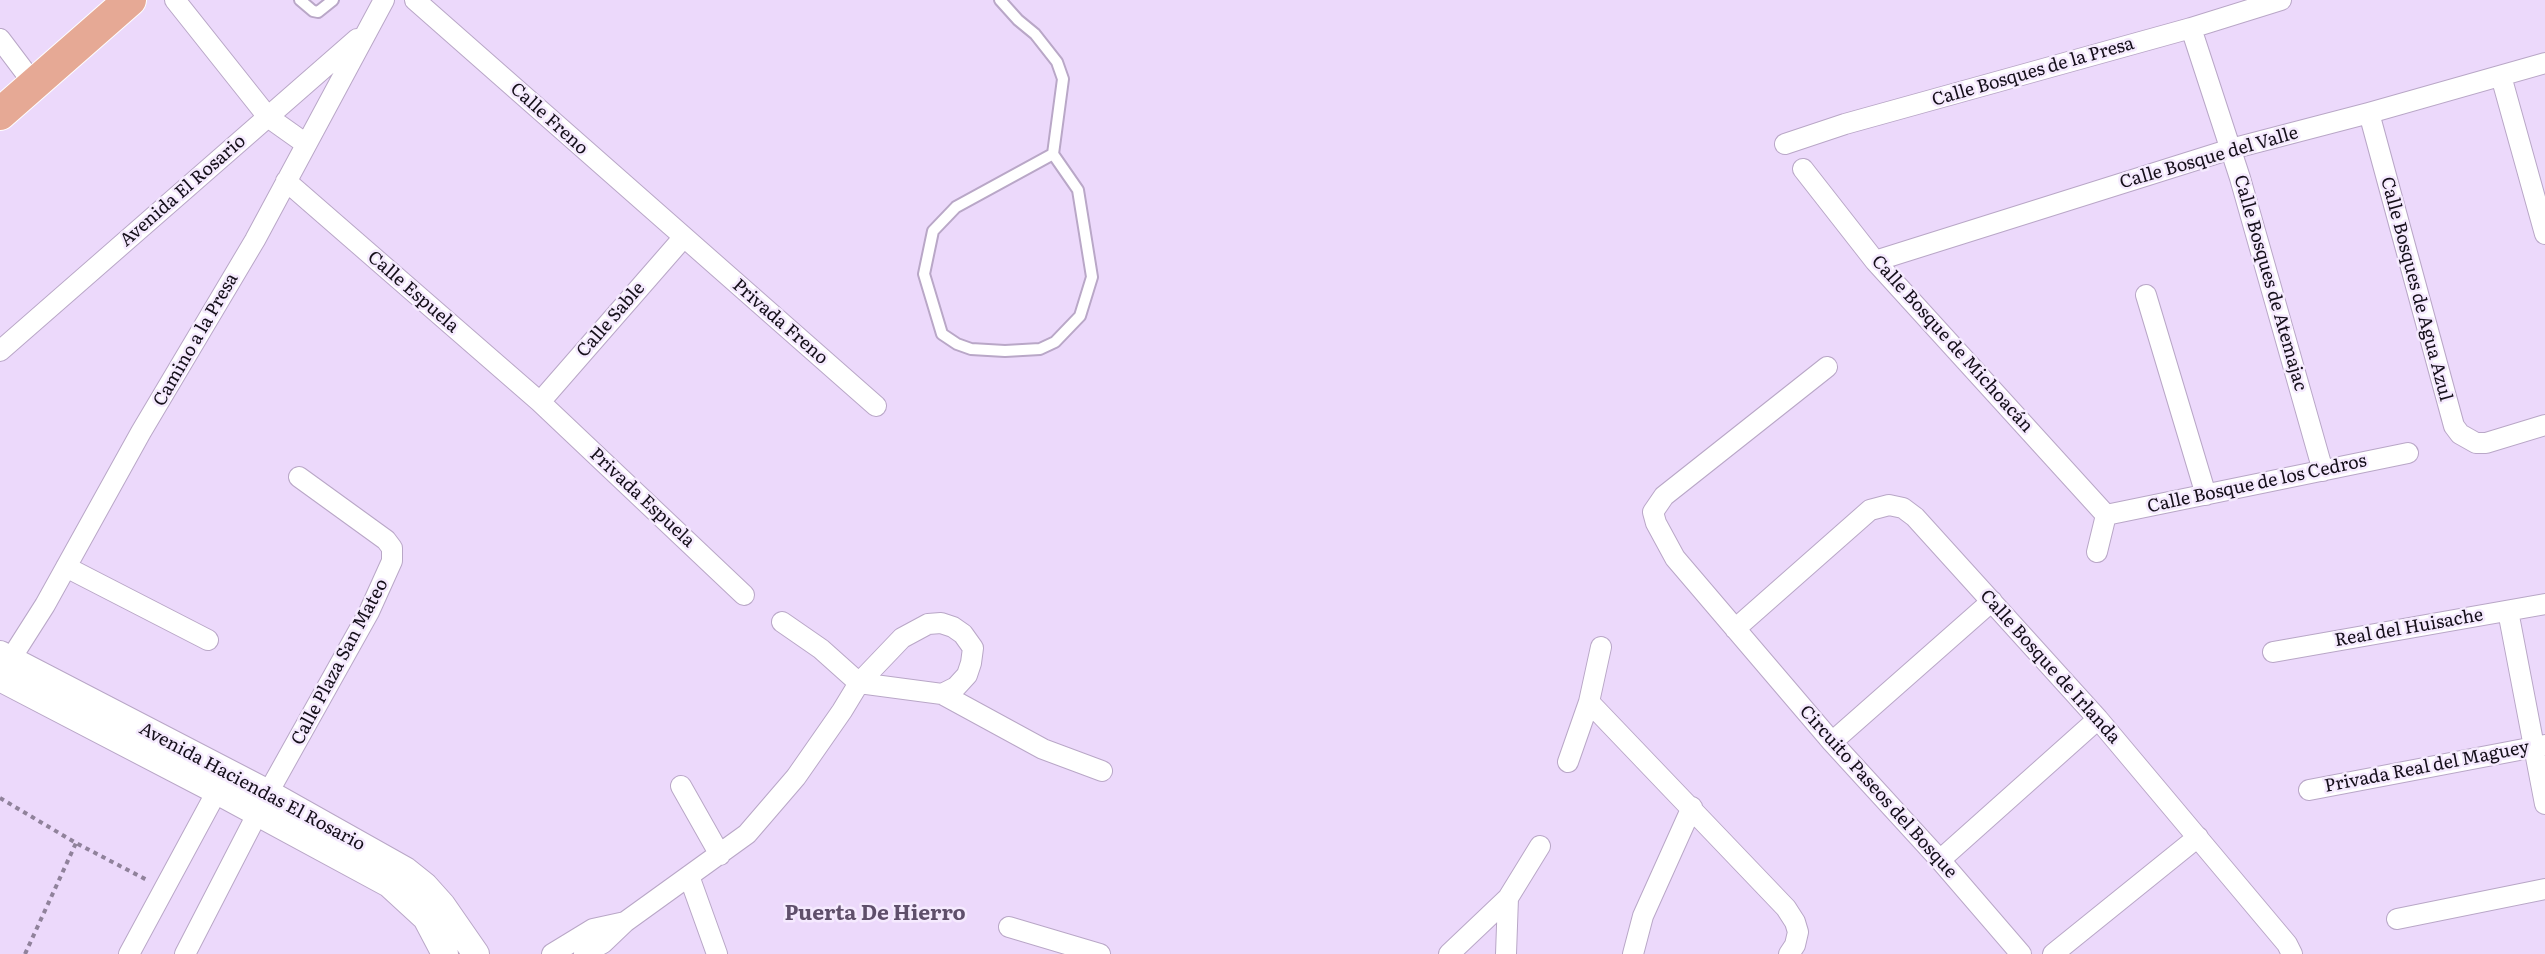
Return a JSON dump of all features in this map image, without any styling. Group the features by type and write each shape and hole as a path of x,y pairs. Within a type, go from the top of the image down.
{"main road":[{"path":"0,114 130,0"}],"street":[{"path":"175,0 268,117 306,144"},
{"name":"Camino a la Presa","path":"2,667 66,567 141,432 177,375 255,240 384,0"},
{"name":"Calle Freno","path":"415,0 683,238"},
{"name":"Calle Bosques de la Presa","path":"1785,144 1835,127 2191,28 2281,0"},
{"name":"Calle Bosques de Atemajac","path":"2191,28 2230,149 2323,471"},
{"name":"Avenida El Rosario","path":"0,351 367,31"},
{"path":"0,39 34,84"},
{"name":"Calle Bosque del Valle","path":"1875,261 2230,149 2369,113 2545,63"},
{"path":"2501,76 2545,234"},
{"name":"Calle Bosques de Agua Azul","path":"2369,113 2454,426 2468,440 2476,443 2545,424"},
{"name":"Calle Bosque de Michoacán","path":"1803,169 1875,261 2106,515"},
{"name":"Calle Espuela","path":"286,181 540,402"},
{"name":"Calle Sable","path":"540,402 683,238"},
{"name":"Privada Freno","path":"683,238 876,406"},
{"path":"2146,295 2206,495"},
{"name":"Circuito Paseos del Bosque","path":"1827,367 1664,496 1653,512 1661,535 1675,558 1832,742 1940,860 2021,954"},
{"name":"Privada Espuela","path":"540,402 744,595"},
{"name":"Calle Bosque de los Cedros","path":"2106,515 2408,453"},
{"name":"Calle Plaza San Mateo","path":"185,954 263,803 369,612 392,561 392,548 386,540 299,477"},
{"name":"Calle Bosque de Irlanda","path":"1735,629 1870,510 1880,506 1895,506 1915,517 2098,719 2287,944 2292,954"},
{"path":"2097,552 2106,515"},
{"path":"66,567 208,640"},
{"path":"1832,742 1992,601"},
{"name":"Real del Huisache","path":"2273,652 2545,604"},
{"path":"2508,610 2539,746 2545,804"},
{"path":"782,622 821,649 858,683 942,694 1043,749 1102,771"},
{"path":"584,954 603,943 625,922 747,834 796,777 842,711 858,683 902,638 928,624 941,623 963,634 973,648 967,675 956,687 942,694"},
{"path":"1568,762 1589,702 1601,647"},
{"name":"Avenida Haciendas El Rosario","path":"2,667 263,803 405,870 425,886 436,899 476,954"},
{"path":"1589,702 1692,807 1786,908 1796,922 1798,932 1795,945 1789,954"},
{"path":"1940,860 2098,719"},
{"name":"Privada Real del Maguey","path":"2309,790 2539,746"},
{"path":"129,954 222,782"},
{"path":"681,786 720,855"},
{"name":"Avenida Haciendas El Rosario","path":"263,803 389,884 426,918 445,954"},
{"path":"1633,954 1643,916 1692,807"},
{"path":"2053,954 2198,837"},
{"path":"1449,954 1508,898 1540,846"},
{"path":"689,876 717,954"},
{"path":"2397,919 2545,889"},
{"path":"1506,954 1508,898"},
{"path":"552,954 593,929 625,922"},
{"path":"1009,927 1100,954"}],"lane":[{"path":"300,0 313,11 318,12 333,0"},
{"path":"1000,0 1018,20 1035,34 1057,62 1063,79 1053,154 1078,190 1092,277 1080,316 1055,342 1040,349 986,350 971,349 957,344 942,334 924,274 933,231 956,207 1053,154"}],"path":[{"path":"0,798 76,843 164,889"},
{"path":"25,954 76,843"}],"district":[{"name":"Puerta De Hierro","path":"875,914"}]}
